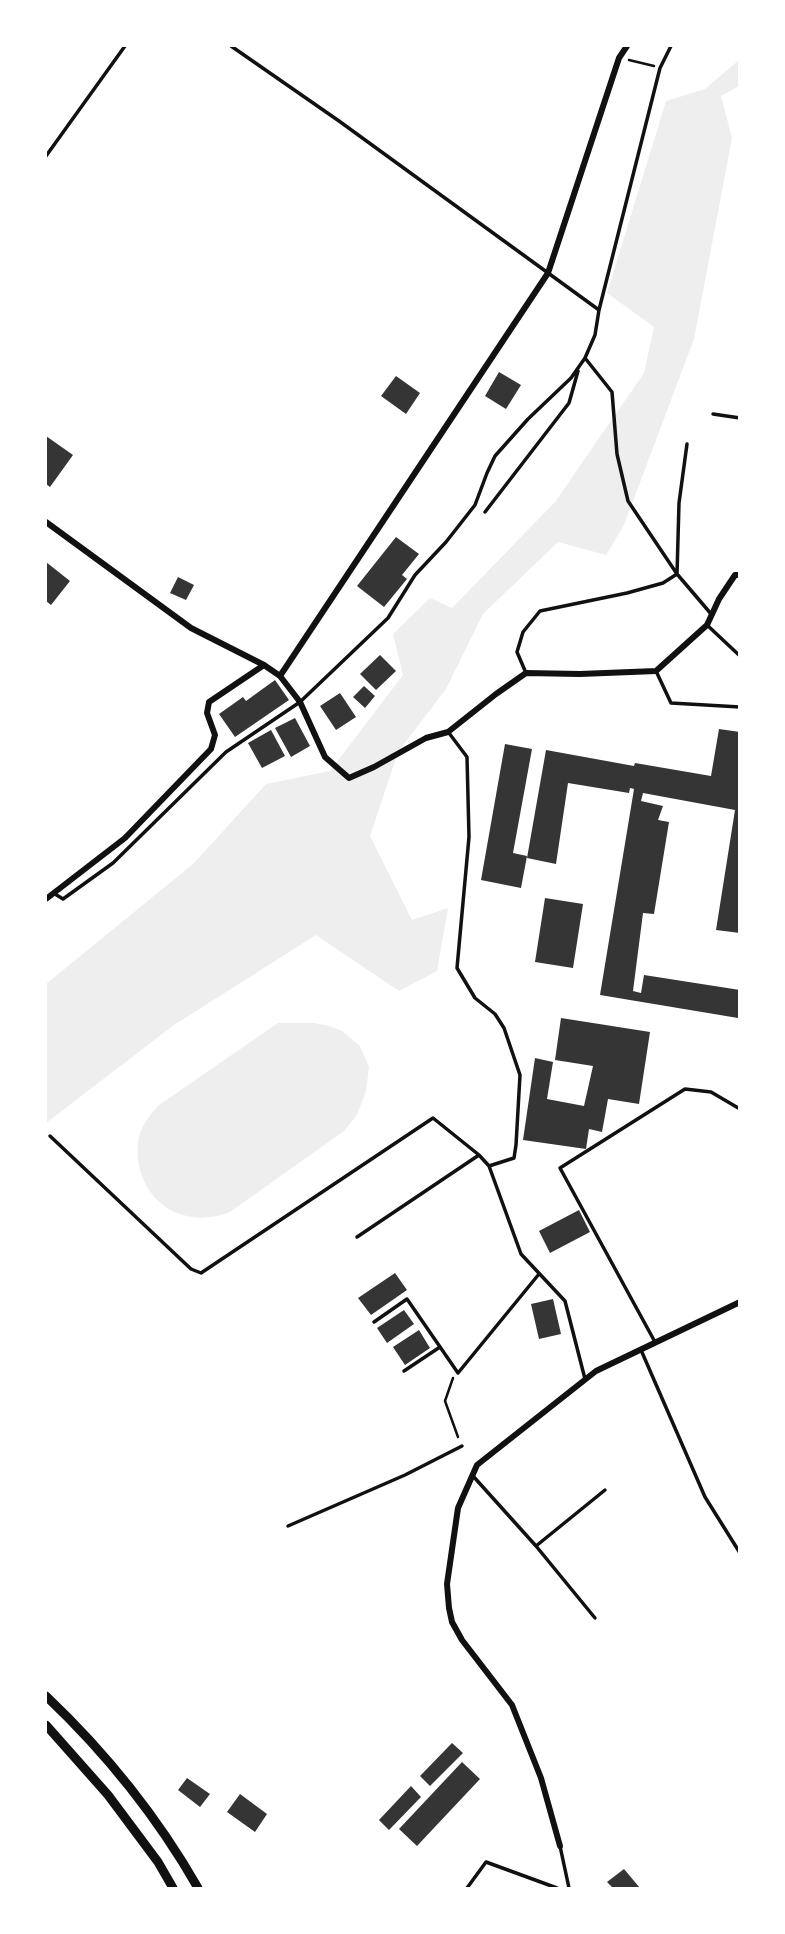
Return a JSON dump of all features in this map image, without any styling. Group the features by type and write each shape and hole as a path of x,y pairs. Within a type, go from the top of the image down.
{"main road":[{"path":"46,1696 125,1783 176,1850 198,1888"},
{"path":"46,1725 108,1795 158,1862 173,1888"}],"street":[{"path":"280,676 548,273 619,58 626,46"},
{"path":"46,522 191,628 280,676 300,702 325,757 349,778 426,738 448,732 526,673 656,671 707,625 719,599 735,575 740,575"},
{"path":"46,899 125,838 211,749 215,735 207,713 209,702 264,665"},
{"path":"560,1846 541,1778 512,1705 462,1640 452,1622 447,1584 458,1507 477,1465 596,1371 740,1302"}],"lane":[{"path":"46,156 125,46"},
{"path":"232,46 599,310"},
{"path":"54,892 63,899 113,863 218,760 300,702 388,618 415,575 475,505 495,456 528,419 571,378 585,358 595,335 660,68 671,46"},
{"path":"585,358 612,392 617,454 628,501 677,574 712,615"},
{"path":"485,512 569,403 580,365"},
{"path":"713,414 740,418"},
{"path":"677,574 679,503 687,444"},
{"path":"526,673 517,652 523,632 540,611 627,593 663,583 677,574"},
{"path":"707,625 740,656"},
{"path":"656,671 671,703 740,707"},
{"path":"448,732 467,757 469,836 457,968 475,998 495,1014 504,1028 520,1076 513,1158 489,1166"},
{"path":"655,1342 560,1168 685,1089 711,1092 740,1109"},
{"path":"50,1136 191,1269 201,1273 433,1118 489,1166 521,1254 565,1301 585,1380"},
{"path":"356,1237 479,1155"},
{"path":"374,1322 407,1299 458,1373 539,1273"},
{"path":"404,1371 440,1347"},
{"path":"640,1350 705,1497 740,1553"},
{"path":"288,1526 405,1475 462,1446"},
{"path":"472,1475 536,1546 595,1618"},
{"path":"536,1546 604,1490"},
{"path":"560,1846 569,1888"},
{"path":"467,1888 486,1862 557,1888"}],"path":[{"path":"619,58 660,68"},
{"path":"458,1373 445,1401 462,1446"}],"shaded area":[{"path":"739,60 739,86 721,96 732,138 694,339 624,525 606,555 558,542 483,614 446,689 398,752 370,836 412,920 448,908 437,971 399,991 316,935 174,1025 46,1123 46,984 193,864 266,784 330,771 403,675 393,634 430,598 452,608 555,502 644,373 654,327 607,293 666,101 705,89"},
{"path":"278,1023 314,1023 329,1026 342,1031 360,1046 369,1067 366,1091 357,1115 344,1131 230,1212 211,1217 194,1217 163,1205 143,1179 138,1162 140,1132 146,1122 159,1105"}],"building":[{"path":"499,372 521,385 506,409 485,396"},
{"path":"396,376 420,393 406,414 381,396"},
{"path":"46,436 73,455 50,487 46,484"},
{"path":"396,537 419,554 402,575 407,579 384,607 357,586"},
{"path":"46,562 70,581 51,605 46,601"},
{"path":"178,577 194,585 186,600 170,593"},
{"path":"380,655 396,671 376,690 360,674"},
{"path":"275,680 289,700 235,737 219,714 243,697 246,701"},
{"path":"364,686 375,696 365,708 353,697"},
{"path":"340,693 356,717 336,730 320,706"},
{"path":"295,718 310,746 291,757 275,728"},
{"path":"719,729 740,732 740,933 716,930 735,810 643,793 641,801 663,806 658,820 669,822 654,914 643,913 633,991 641,993 644,975 740,990 738,1018 600,995 634,789 630,788 629,793 568,783 556,864 527,858 546,750 634,766 635,763 711,776"},
{"path":"271,730 285,756 262,768 248,743"},
{"path":"505,744 532,749 513,853 527,856 521,888 481,880"},
{"path":"545,898 583,904 573,968 535,962"},
{"path":"561,1018 650,1032 639,1104 608,1099 602,1132 589,1129 586,1149 523,1140 535,1058 553,1062 547,1099 584,1106 593,1066 555,1060"},
{"path":"579,1210 590,1232 550,1253 539,1231"},
{"path":"395,1273 407,1290 371,1315 358,1298"},
{"path":"553,1299 561,1334 539,1339 531,1304"},
{"path":"404,1310 414,1324 387,1343 377,1328"},
{"path":"419,1330 430,1348 405,1365 393,1347"},
{"path":"452,1743 463,1753 430,1786 420,1776"},
{"path":"462,1762 480,1779 417,1846 399,1829"},
{"path":"187,1778 210,1794 200,1807 178,1790"},
{"path":"411,1786 421,1797 389,1830 379,1820"},
{"path":"240,1794 267,1814 255,1832 227,1812"},
{"path":"624,1869 640,1888 613,1888 607,1882"}]}
